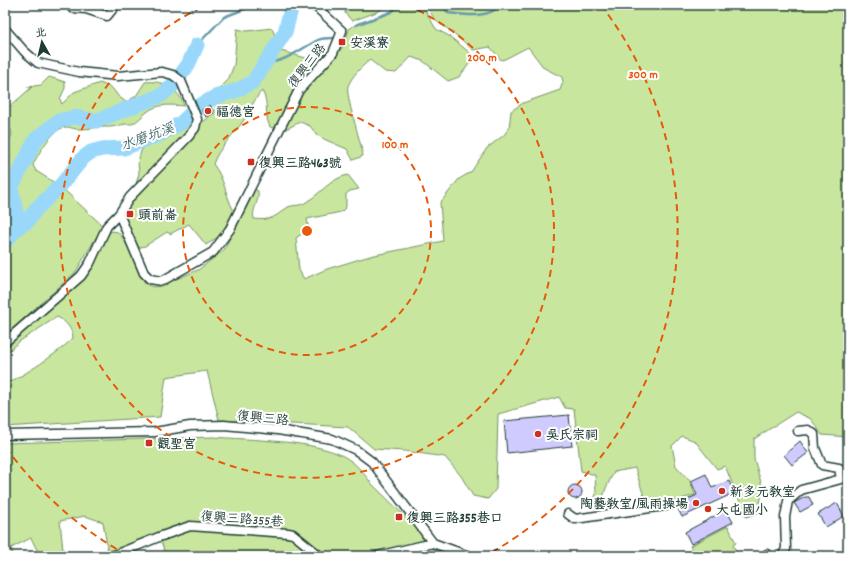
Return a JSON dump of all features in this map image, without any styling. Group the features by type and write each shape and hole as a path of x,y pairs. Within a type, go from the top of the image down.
{"street":[{"path":"71,5 72,8 86,9 107,16 116,5"},
{"name":"復興三路","path":"119,214 144,273 150,279 156,281 168,279 213,252 230,229 299,90 333,53 342,32 314,5"},
{"path":"5,29 24,51 38,63 79,72 118,76 162,72 173,75 180,82 197,119 195,128 188,137 130,197 119,214 107,226 90,264 81,276 5,342"},
{"name":"復興三路","path":"5,435 155,432 190,426 224,425 278,430 332,439 356,450 372,462 433,543"},
{"path":"782,556 786,549 784,523 788,501 801,490 841,479 839,468 822,465 815,448 814,434 808,430 798,431"},
{"path":"568,514 575,519 671,505"},
{"name":"復興三路355巷","path":"112,556 190,526 293,534 320,556"},
{"path":"377,556 433,543 469,556"}],"green space":[{"path":"345,5 388,5 377,12 352,21 345,13"},
{"path":"401,5 422,5 436,29 449,36 469,52 473,59 459,77 448,81 423,61 411,57 396,73 385,72 370,60 357,72 348,86 349,99 363,156 353,160 347,149 317,135 310,126 300,122 282,131 270,127 267,117 266,100 262,91 256,98 240,126 219,152 213,164 223,181 234,211 221,235 206,245 189,224 170,234 167,232 145,246 137,248 123,212 132,199 139,173 138,162 141,151 159,128 174,121 192,120 196,126 207,119 215,110 218,90 228,80 234,65 237,29 247,31 272,28 281,51 306,58 315,65 328,62 337,54 344,45 349,29 358,23 386,15"},
{"path":"427,5 848,5 848,437 822,435 811,419 796,412 754,439 754,459 763,489 758,513 746,517 725,466 717,469 695,441 682,436 672,446 676,466 690,481 695,495 670,502 647,506 635,468 614,472 606,488 600,507 591,508 596,494 595,475 581,471 574,409 565,408 559,397 498,414 496,489 488,499 473,496 461,476 445,457 404,451 374,449 348,427 219,420 207,371 166,377 160,417 5,427 5,384 21,376 50,357 67,344 73,338 73,335 63,320 57,317 20,341 5,354 5,348 64,295 107,234 112,231 118,232 125,241 145,283 157,287 198,270 224,250 254,189 258,191 258,198 253,216 254,219 269,219 276,216 288,207 303,204 309,201 330,183 348,175 359,189 350,191 346,194 346,207 341,212 307,219 309,231 296,238 299,270 304,279 327,269 370,256 443,241 440,203 459,179 471,172 487,148 504,135 509,128 511,111 523,103 560,90 563,82 562,77 544,68 528,47 501,60 490,47 473,50 455,34 437,22 432,16"},
{"path":"49,77 65,82 65,88 60,99 62,104 74,92 100,83 112,88 118,96 126,102 136,96 145,82 158,82 169,86 174,90 178,94 184,106 165,105 156,107 151,109 132,124 79,129 66,127 61,128 46,142 33,165 36,171 60,186 104,227 100,231 75,273 5,335 5,148 12,135 6,120 7,109 32,87 27,87 41,85"},
{"path":"214,437 298,444 330,451 343,456 359,468 371,483 421,532 422,538 442,556 166,556 158,532 108,552 103,522 85,516 60,521 63,550 40,556 31,538 11,548 14,556 5,556 5,443"},
{"path":"728,526 736,543 733,545 738,556 694,556 690,546"}],"building":[{"name":"福德宮","path":"210,105 214,113 206,117 202,110"},
{"name":"吳氏宗祠","path":"569,415 572,446 507,453 504,421"},
{"path":"800,441 808,453 792,465 784,455"},
{"path":"706,474 712,488 729,481 734,493 682,517 676,505 697,495 691,481"},
{"path":"575,485 580,487 582,492 580,497 575,499 570,497 568,492 570,487"},
{"path":"805,497 809,497 813,505 800,512 794,503"},
{"path":"837,503 844,516 826,527 818,514"},
{"path":"726,510 733,522 691,544 685,532"}],"waterway":[{"path":"197,45 224,17 255,5"},
{"name":"水磨坑溪","path":"5,242 19,226 27,222 36,209 61,185 83,158 91,152 102,149 124,148 161,134 181,123 199,106 215,97 238,90 253,82 285,32 292,5"},
{"path":"356,25 391,12 399,5"},
{"path":"442,5 448,13 469,15 483,14 500,5"},
{"path":"266,63 286,58 320,39 333,38"},
{"path":"19,226 11,188 36,139 58,121 76,117 96,121 162,95 174,84 188,65 197,45"}],"place":[{"name":"安溪寮","path":"342,42"},
{"name":"福德宮","path":"208,111"},
{"name":"復興三路463號","path":"251,162"},
{"name":"頭前崙","path":"130,214"},
{"name":"吳氏宗祠","path":"538,434"},
{"name":"觀聖宮","path":"149,443"},
{"name":"新多元教室","path":"722,491"},
{"name":"陶藝教室/風雨操場","path":"696,503"},
{"name":"大屯國小","path":"708,509"},
{"name":"復興三路355巷口","path":"399,517"}]}
